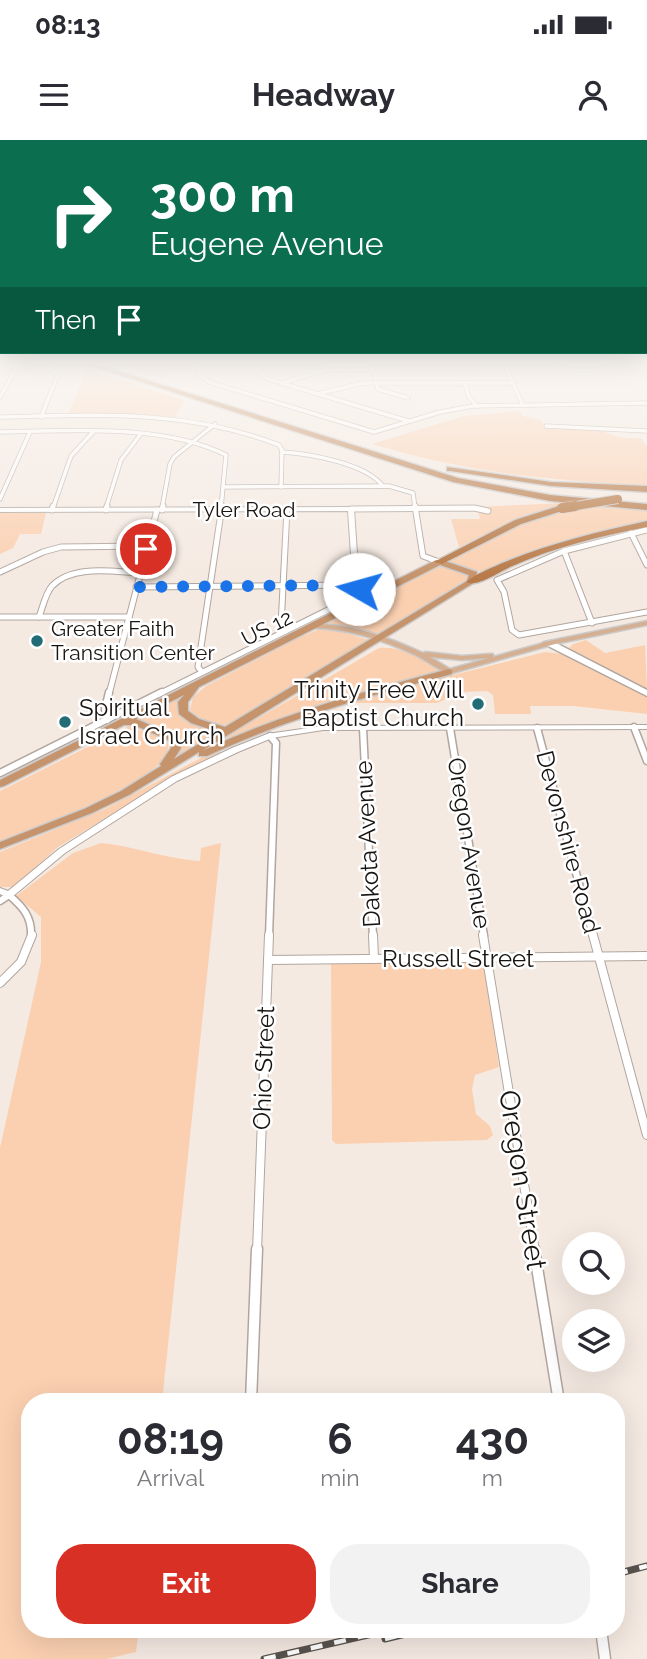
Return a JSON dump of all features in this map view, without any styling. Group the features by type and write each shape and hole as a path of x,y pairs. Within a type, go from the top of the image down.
{"highway":[{"path":"310,434 456,480 537,496 647,508"},
{"path":"329,434 426,464 521,481 647,489"},
{"path":"439,562 517,522 562,508 647,496"},
{"path":"125,793 471,582 538,552 647,524"},
{"path":"439,562 472,572 474,576 471,582"},
{"name":"US 12","path":"0,784 124,722 203,677 313,626 360,591 378,590 439,562"},
{"path":"0,846 65,821 220,745 295,715 450,672"},
{"path":"203,677 186,697 183,712 195,721 226,732"},
{"path":"124,722 136,722 169,735 175,741 176,748 166,763 125,793"}],"main road":[{"path":"313,626 338,627 444,657 478,657 647,624"},
{"path":"413,650 450,672 551,644 647,693"}],"street":[{"path":"0,499 29,434"},
{"path":"51,510 71,456 91,434"},
{"path":"123,434 191,442 218,449 226,455 222,510 198,667 203,677"},
{"path":"107,720 105,709 170,464 180,449 202,434"},
{"path":"246,434 282,448 281,487"},
{"path":"106,510 118,464 140,435"},
{"path":"282,452 313,456 374,476 383,486"},
{"path":"224,487 383,486 408,489 413,493 423,554 425,558 439,562"},
{"name":"Tyler Road","path":"0,510 475,508 488,511"},
{"path":"285,631 281,628 287,509"},
{"path":"352,509 360,591"},
{"path":"647,530 564,551 497,580 504,592 514,634 527,635 647,612"},
{"path":"631,533 647,565"},
{"path":"0,572 43,552 61,547 147,547"},
{"path":"564,551 593,622"},
{"path":"39,617 50,589 63,579 88,574 140,573"},
{"path":"136,587 283,586 360,591"},
{"path":"0,773 107,720 203,677 360,591"},
{"path":"0,618 129,617"},
{"path":"634,727 647,761"},
{"path":"0,901 5,893 62,851 174,779 234,750 271,736 304,729 647,727"},
{"name":"Dakota Avenue","path":"363,728 374,959"},
{"name":"Oregon Avenue","path":"450,728 488,959"},
{"name":"Devonshire Road","path":"537,728 647,1135"},
{"name":"Ohio Street","path":"251,1393 276,743 271,736"},
{"path":"0,983 15,972 32,930 30,918 5,893"},
{"name":"Russell Street","path":"268,960 647,956"},
{"name":"Oregon Street","path":"488,959 558,1393"},
{"path":"602,1638 605,1659"}],"shaded area":[{"path":"405,434 610,434 622,438 641,438 647,447 647,485 508,474 441,462 372,444"},
{"path":"567,503 514,520 459,547 451,519 480,519 477,507"},
{"path":"586,505 647,510 647,522 569,539 482,572 446,561 522,523"},
{"path":"0,513 46,513 41,534 20,534 13,548 0,554"},
{"path":"440,566 469,572 469,578 375,636 328,623"},
{"path":"317,630 336,630 369,640 229,724 208,722 190,710 193,697 206,686"},
{"path":"586,640 605,653 645,645 647,689 572,652 569,648"},
{"path":"379,648 404,651 443,671 326,702 217,742"},
{"path":"545,652 562,654 647,697 647,714 573,706 530,706 531,714 495,714 493,695 487,691 463,692 437,703 341,703"},
{"path":"182,696 179,714 192,723 218,732 177,756 180,745 175,736 138,719"},
{"path":"129,726 168,743 166,756 157,766 104,798 0,841 0,791"},
{"path":"216,750 223,753 137,799 58,847 14,887 0,887 0,852 105,809"},
{"path":"101,843 200,861 201,848 221,843 163,1393 21,1393 21,1638 138,1638 136,1652 107,1659 0,1659 0,1148 41,962 41,917 16,896 73,853"},
{"path":"331,963 484,963 499,1067 475,1075 472,1089 476,1114 490,1126 493,1135 487,1140 336,1144 332,1140"}],"railway":[{"path":"625,1572 647,1566"},
{"path":"264,1659 355,1638"},
{"path":"385,1639 389,1638"}],"place":[{"name":"Greater Faith Transition Center","path":"37,641"},
{"name":"Trinity Free Will Baptist Church","path":"478,704"},
{"name":"Spiritual Israel Church","path":"65,722"}],"route":[{"path":"146,549 136,587 356,585 359,589"}]}
